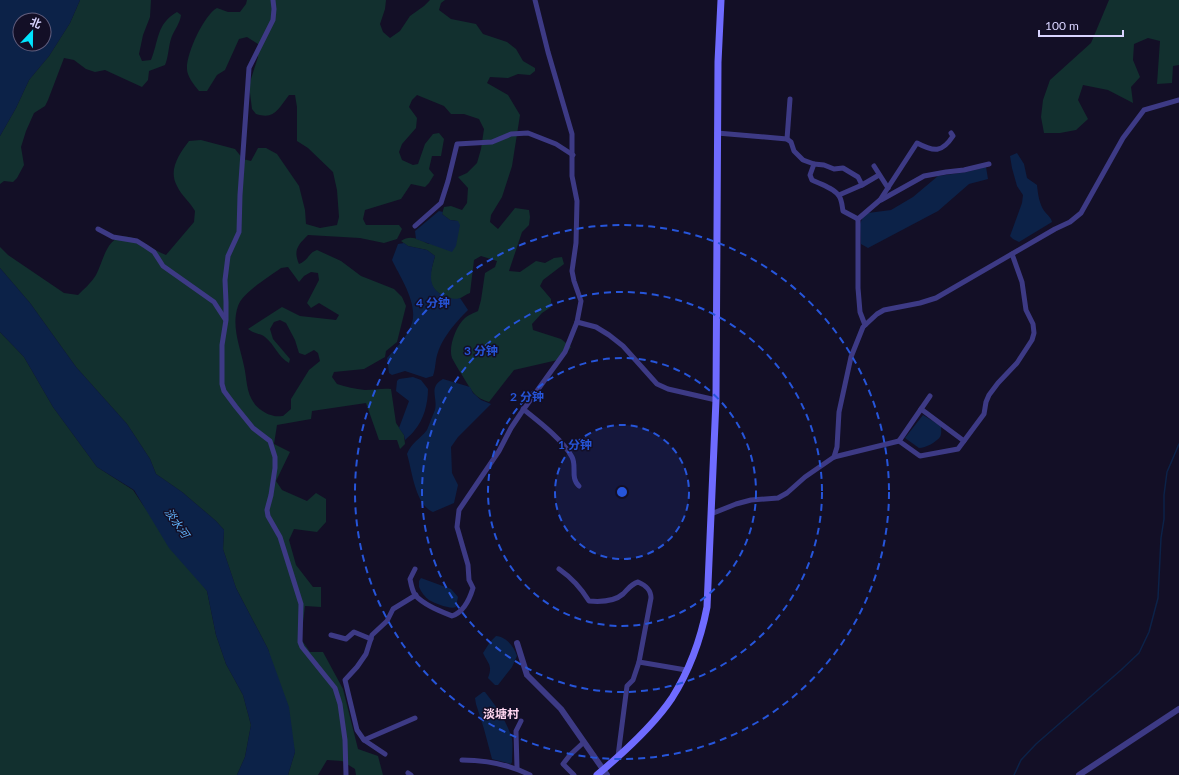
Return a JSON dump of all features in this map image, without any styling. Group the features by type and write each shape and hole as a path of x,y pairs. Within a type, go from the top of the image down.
{"main road":[{"path":"602,773 662,711 676,690 699,638 707,607 716,400 717,134 721,0"}],"street":[{"path":"273,0 273,20 249,68 240,195 239,232 228,256 225,280 226,320 222,345 222,384 224,391 253,428 270,442 275,457 271,495 267,510 268,516 280,537 301,604 300,642 302,647 335,688 340,704 345,740 346,775"},
{"path":"416,569 410,579 412,589 416,595 438,610 452,616 460,611 467,602 473,588 457,527 459,510 499,451 523,409 565,352 577,322 581,301 572,271 576,243 576,201 572,176 572,134 548,52 535,0"},
{"path":"787,139 790,99"},
{"path":"834,457 837,447 839,412 851,356 865,325 876,314 884,310 920,303 936,298 1075,219 1081,213 1123,138 1144,110 1179,100"},
{"path":"415,226 441,203 457,144 492,142 511,134 528,133 556,144 573,155"},
{"path":"880,200 917,143 929,149 939,149 949,142 953,136 951,133"},
{"path":"717,134 787,139 791,142 797,156 814,164 824,164 834,169 843,168 858,177 862,185"},
{"path":"814,164 810,175 812,180 839,195 843,211 858,219"},
{"path":"865,325 860,312 858,219 880,200 924,176 964,170 989,164"},
{"path":"874,166 888,188"},
{"path":"839,195 862,185 879,175"},
{"path":"98,229 113,237 136,241 154,252 163,266 214,302 226,320"},
{"path":"899,441 920,456 958,449 984,414 986,402 989,396 998,383 1017,363 1032,340 1034,333 1033,324 1026,310 1022,282 1012,254"},
{"path":"577,322 596,328 609,335 623,346 657,384 668,389 716,400"},
{"path":"711,514 751,500 778,498 787,493 805,477 834,457 899,441 930,396"},
{"path":"523,409 541,424 569,452 574,459 573,474 576,483 579,486"},
{"path":"921,409 964,441"},
{"path":"559,569 580,587 589,602 614,599 634,583 638,582 645,585 651,592 639,662 633,680 627,686 618,756"},
{"path":"385,754 364,740 357,730 345,680 358,667 366,654 375,631 387,621 393,609 416,595"},
{"path":"331,635 346,639 354,632 371,639"},
{"path":"517,642 527,675 561,709 584,742 602,773"},
{"path":"639,662 686,670"},
{"path":"1079,775 1179,709"},
{"path":"364,740 415,718"},
{"path":"517,768 516,731 521,721"},
{"path":"574,775 563,764 584,742"},
{"path":"462,760 482,760 517,768 530,775"}],"green space":[{"path":"80,0 151,0 150,17 143,35 139,54 142,61 151,60 159,33 165,22 177,12 181,15 179,23 173,33 165,65 149,71 148,80 142,87 105,70 95,72 86,69 74,60 64,58 45,106 34,113 26,131 21,147 24,165 13,182 4,181 0,184 0,136 16,108 29,80 52,52 70,23"},
{"path":"247,0 386,0 385,9 380,24 383,32 390,38 400,31 410,16 430,0 445,0 441,3 439,10 451,19 476,24 483,34 507,42 516,49 523,61 535,68 535,71 530,75 518,74 508,78 490,77 487,83 508,95 520,115 512,166 502,197 491,215 490,222 498,229 515,208 529,210 529,225 522,232 509,271 520,272 536,261 545,263 554,258 562,257 564,264 543,280 540,286 551,299 551,307 542,313 532,324 533,330 561,339 571,347 562,359 514,370 489,402 474,394 452,358 451,348 459,326 465,318 478,311 485,273 495,267 497,261 481,256 474,260 470,293 458,299 451,299 436,291 432,285 431,274 435,256 427,250 408,246 401,241 412,238 429,244 457,221 450,220 442,214 444,207 451,206 462,210 467,203 468,188 458,177 467,173 477,163 484,129 479,119 464,114 451,114 444,106 417,95 412,100 409,107 417,118 416,128 402,144 399,152 402,160 413,165 418,164 425,144 433,134 439,133 444,139 441,156 432,156 429,169 434,175 425,187 411,184 401,199 365,210 363,219 366,225 399,225 402,229 397,239 384,243 360,238 308,235 299,245 296,255 299,264 305,261 317,250 341,261 361,276 394,289 402,297 406,306 397,342 386,351 385,357 364,369 334,372 332,377 337,384 351,388 365,390 391,389 396,423 404,435 405,444 400,449 397,440 379,440 366,403 312,411 311,419 277,425 274,444 290,452 276,481 282,490 307,501 316,493 326,499 326,522 317,532 294,529 289,540 296,565 313,587 321,587 321,607 305,606 301,639 310,652 323,652 343,689 358,749 378,756 383,775 356,775 355,769 342,761 327,760 318,775 288,775 295,752 268,649 236,588 223,549 224,530 216,521 182,492 156,474 150,459 127,424 76,367 30,303 0,268 0,247 8,255 64,293 78,295 94,278 107,248 116,239 130,237 166,255 194,222 195,211 179,189 174,174 174,168 178,157 189,141 201,140 235,149 243,159 251,161 258,148 266,148 277,154 299,186 305,210 306,224 320,228 337,225 339,217 337,190 333,172 308,148 297,141 297,107 295,95 289,95 276,112 268,116 256,114 252,109 249,85 258,57 258,44 247,37 239,39 225,70 217,75 207,91 199,91 188,75 187,62 189,54 207,18 217,8 228,12 240,12","holes":["288,267 299,282 304,276 311,272 318,273 319,280 307,303 311,308 319,303 339,315 336,320 300,316 282,307 248,329 265,337 282,358 289,363 290,359 273,339 270,329 274,322 280,320 286,323 295,340 299,353 305,355 314,350 318,353 320,361 309,370 291,399 291,409 283,416 274,416 257,407 249,394 237,336 235,321 236,314 238,306 245,295 281,268"]},
{"path":"1109,0 1179,0 1179,65 1173,66 1172,83 1157,84 1160,41 1148,38 1134,44 1133,60 1140,77 1131,87 1133,103 1108,90 1083,85 1078,100 1088,119 1076,130 1060,133 1044,133 1041,117 1043,100 1050,80 1091,43"},
{"path":"0,332 24,357 53,407 97,467 133,490 207,591 216,635 226,664 243,695 251,725 245,757 237,775 0,775"}],"water":[{"path":"0,0 80,0 70,23 52,51 52,12 12,12 12,52 52,52 29,80 16,108 0,136"},
{"path":"1017,153 1024,164 1027,178 1037,185 1041,206 1052,222 1019,242 1010,236 1022,203 1023,195 1017,186 1010,156"},
{"path":"986,167 988,179 969,184 938,211 868,248 861,244 860,224 863,217 868,213 891,210 913,197 938,176 967,172"},
{"path":"439,211 443,212 442,214 450,220 458,221 460,225 456,246 452,252 416,239 415,231"},
{"path":"404,243 408,246 427,250 435,256 431,280 436,290 440,294 447,297 455,299 460,298 468,310 444,339 440,346 433,376 426,378 405,371 392,375 389,373 387,358 408,333 413,315 413,307 407,290 392,260 398,244"},
{"name":"淡水河","path":"0,268 30,303 76,367 127,424 150,459 156,474 182,492 216,521 224,530 223,549 236,588 268,649 289,707 295,752 288,775 237,775 245,757 251,725 243,695 226,664 216,635 207,591 169,548 134,490 97,467 53,407 24,357 0,332"},
{"path":"413,377 421,380 428,389 427,400 425,411 420,422 405,440 404,435 399,428 409,401 396,391 397,381 399,379"},
{"path":"443,379 470,387 473,393 481,400 491,404 458,437 451,447 452,473 458,485 454,503 433,512 427,508 418,495 407,454 413,444 427,430 436,406 434,393 435,389 438,382"},
{"path":"923,415 941,426 941,433 940,437 933,443 919,448 905,438"},
{"path":"421,578 451,589 458,597 456,607 450,608 442,606 428,599 419,587 419,581"},
{"path":"496,636 507,640 517,656 512,667 498,685 495,685 488,678 490,667 483,653"},
{"path":"485,692 497,708 510,732 512,739 511,764 492,759 475,698"}],"waterway":[{"path":"1014,775 1021,760 1036,744 1139,653 1149,632 1158,598 1161,538 1164,519 1164,495 1167,472 1179,444"}],"district":[{"name":"淡塘村","path":"501,714"}]}
